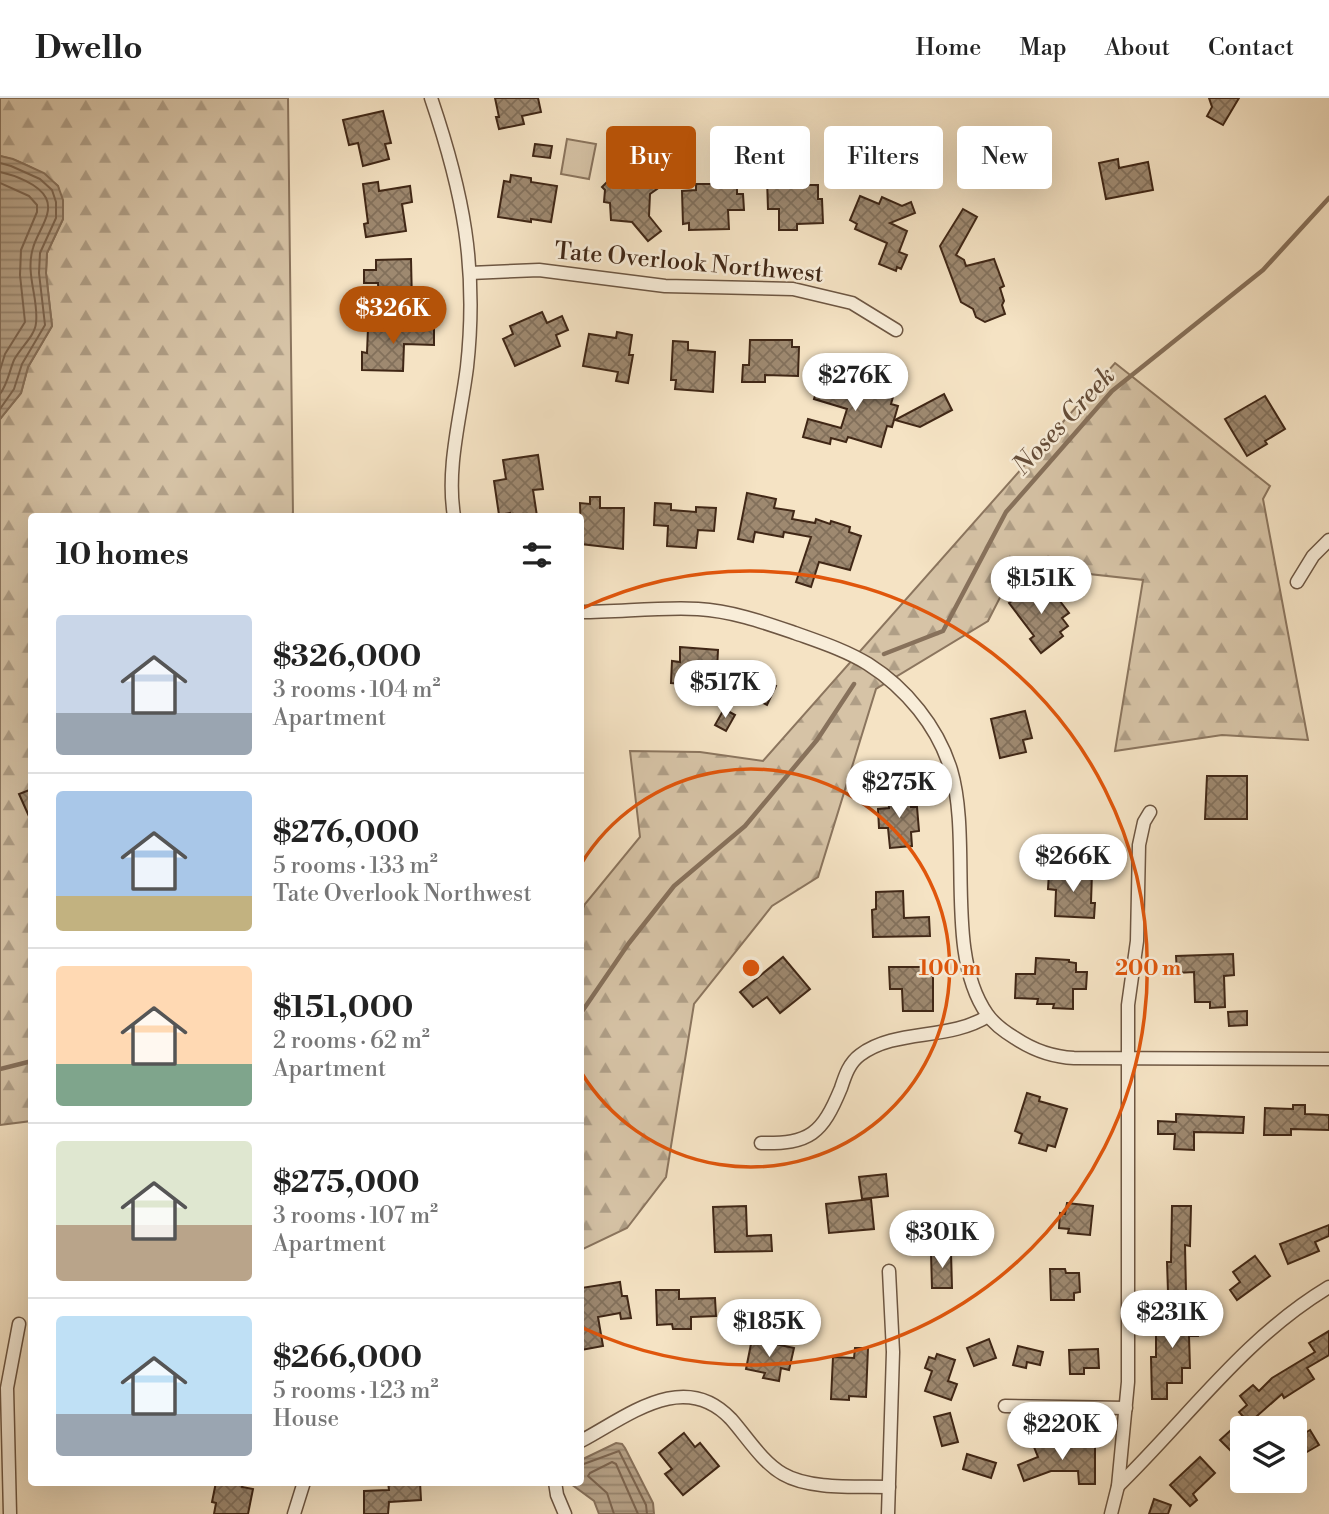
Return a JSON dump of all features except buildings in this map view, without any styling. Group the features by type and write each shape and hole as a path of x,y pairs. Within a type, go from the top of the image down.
{"street":[{"path":"431,98 454,170 467,233 470,273 469,345 452,478 454,513"},
{"name":"Tate Overlook Northwest","path":"470,273 539,271 665,286 793,289 852,303 896,330"},
{"path":"1297,582 1313,556 1329,540"},
{"path":"584,612 696,609 742,616 847,652 870,665 902,692 935,732 951,772 956,797 967,968 988,1016 1019,1041 1045,1053 1065,1057 1329,1059"},
{"path":"1111,1514 1118,1486 1126,1408 1128,1005 1137,941 1139,845 1144,822 1150,812"},
{"path":"761,1143 796,1142 813,1134 831,1110 852,1062 868,1050 892,1041 951,1031 988,1016"},
{"path":"888,1514 893,1352 889,1271"},
{"path":"1118,1486 1149,1456 1198,1398 1254,1342 1291,1312 1329,1287"},
{"path":"10,1514 7,1388 19,1324"},
{"path":"584,1439 656,1402 682,1395 705,1399 717,1406 771,1464 792,1478 821,1484 889,1487"},
{"path":"1005,1406 1126,1408"},
{"path":"294,1514 303,1486"},
{"path":"556,1486 565,1514"}],"green space":[{"path":"0,98 288,98 293,513 28,513 28,1121 0,1125 0,419 21,393 28,367 52,326 46,273 47,253 63,219 58,186 31,167 0,156"},
{"path":"567,139 596,144 589,179 561,174"},
{"path":"1115,363 1270,486 1263,499 1308,740 1222,735 1115,751 1143,580 1016,566 988,621 876,689 818,877 772,906 694,1004 666,1177 627,1228 584,1249 584,906 640,837 630,751 700,752 763,761"}],"water":[{"path":"0,156 44,173 58,186 63,200 63,219 47,253 46,273 52,326 28,367 21,393 0,419"},
{"path":"616,1443 622,1444 653,1503 654,1514 599,1514 594,1501 574,1486 584,1486 584,1459"}],"waterway":[{"name":"Noses Creek","path":"884,654 943,631 1006,512 1112,391 1263,270 1329,198"},
{"name":"Noses Creek","path":"584,1009 629,943 674,886 745,826 817,740 854,684"},
{"name":"Noses Creek","path":"0,1069 28,1062"}]}
